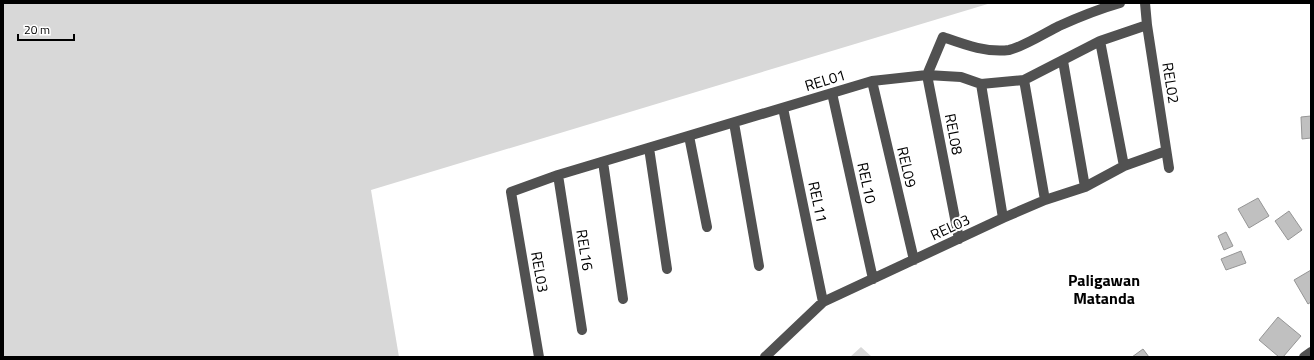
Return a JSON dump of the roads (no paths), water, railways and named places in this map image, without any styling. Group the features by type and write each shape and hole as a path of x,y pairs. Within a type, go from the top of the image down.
{"street":[{"path":"927,75 942,38 973,47 1010,50 1066,23 1097,10 1120,3"},
{"name":"REL02","path":"1145,3 1169,168"},
{"name":"REL01","path":"511,192 558,175 872,81 927,75 961,77 980,84 1024,80 1100,41 1147,25"},
{"path":"1100,41 1124,166"},
{"path":"1063,61 1085,187"},
{"name":"REL08","path":"927,75 959,239"},
{"path":"1024,80 1045,200"},
{"name":"REL09","path":"872,81 914,260"},
{"path":"980,84 1004,218"},
{"name":"REL10","path":"832,93 873,279"},
{"name":"REL11","path":"783,108 823,302"},
{"path":"734,123 759,266"},
{"path":"689,136 707,227"},
{"path":"649,148 667,269"},
{"name":"REL03","path":"765,357 823,302 1004,218 1045,200 1085,187 1124,166 1166,151"},
{"path":"602,162 623,300"},
{"name":"REL16","path":"558,175 582,330"},
{"name":"REL03","path":"511,192 539,357"},
{"path":"1304,357 1311,352"}],"district":[{"name":"Paligawan Matanda","path":"1104,289"}]}
